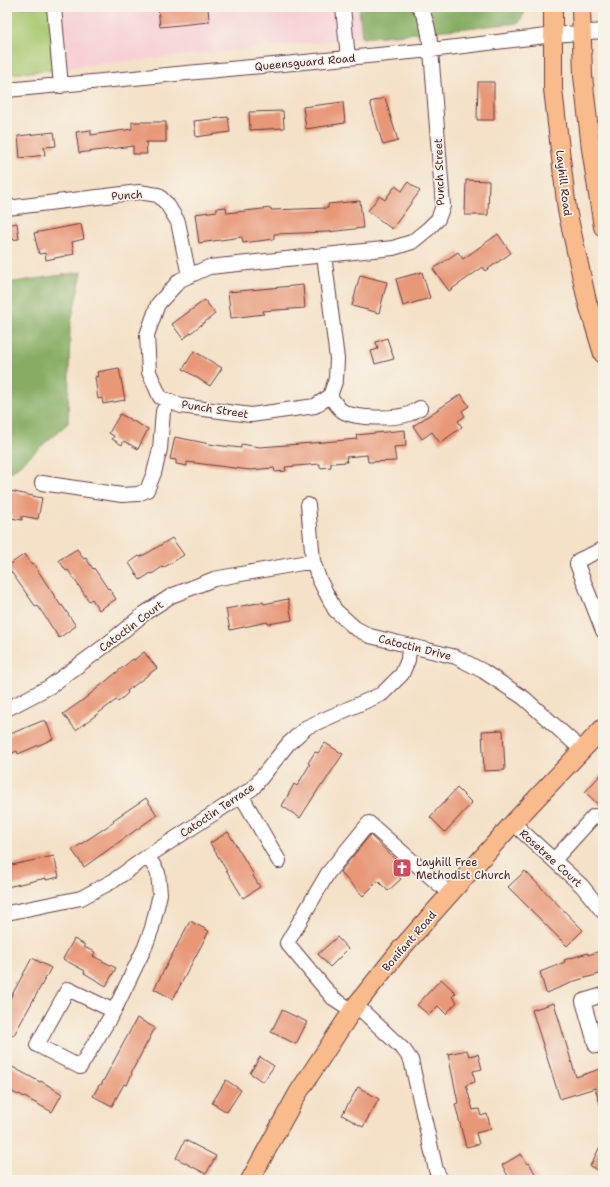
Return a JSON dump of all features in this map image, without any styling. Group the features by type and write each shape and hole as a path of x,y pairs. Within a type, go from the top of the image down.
{"main road":[{"name":"Layhill Road","path":"553,7 553,89 566,210 587,301 603,354"},
{"path":"581,7 583,76 591,149 603,227"},
{"name":"Bonifant Road","path":"250,1180 298,1093 354,1008 400,950 513,823 603,728"}],"street":[{"path":"54,7 62,86"},
{"path":"343,7 348,58"},
{"name":"Punch Street","path":"330,396 315,406 252,415 181,406 160,397 149,372 147,335 158,304 180,280 209,267 393,248 412,242 438,219 443,206 431,50 428,26 424,14 419,7"},
{"name":"Queensguard Road","path":"7,90 431,50 554,35 603,31"},
{"name":"Punch","path":"7,208 139,192 158,195 167,204 178,222 189,276"},
{"path":"324,255 337,359 336,379 330,396 344,412 374,418 409,414 420,408"},
{"path":"42,483 122,495 138,494 147,490 154,474 160,449 164,411 170,401"},
{"name":"Catoctin Drive","path":"308,506 313,561 319,579 335,610 355,628 370,636 456,657 483,671 524,698 582,750"},
{"path":"603,549 585,556 579,560 577,564 603,631"},
{"name":"Catoctin Court","path":"7,709 49,687 106,645 145,613 171,596 214,579 313,561"},
{"name":"Catoctin Terrace","path":"7,913 81,898 112,881 253,788 288,744 307,727 382,694 402,674 408,660 409,646"},
{"path":"242,795 279,860"},
{"path":"554,860 594,816"},
{"path":"440,1180 436,1170 411,1060 404,1050 354,1008 333,998 287,943 328,873 369,823 450,894"},
{"name":"Rosetree Court","path":"513,823 582,886 603,912"},
{"path":"114,1011 68,989 36,1045 80,1067 114,1011 152,928 160,894 158,873 148,856"},
{"path":"603,995 583,1001 596,1046 603,1044"}],"shaded area":[{"path":"63,7 359,7 362,38 67,67"}],"green space":[{"path":"7,7 56,7 62,69 7,74"},
{"path":"359,7 528,7 519,23 362,38"},
{"path":"82,272 70,327 68,423 7,476 7,283"}],"building":[{"path":"158,7 208,7 209,22 160,27"},
{"path":"478,82 494,82 494,120 477,120"},
{"path":"385,98 398,141 383,145 370,102"},
{"path":"343,102 345,123 306,129 303,107"},
{"path":"283,111 284,128 250,130 249,112"},
{"path":"228,117 230,132 196,137 194,121"},
{"path":"132,122 166,122 166,142 146,142 147,154 133,154 133,146 79,153 76,132 91,130 91,135 132,129"},
{"path":"54,132 56,146 44,147 45,155 20,158 18,136"},
{"path":"466,180 489,181 488,215 465,215"},
{"path":"408,182 420,191 392,229 368,211 379,196 385,200 395,186 402,191"},
{"path":"360,201 363,228 328,232 274,234 274,239 243,243 242,237 199,243 195,214 217,211 217,208 226,207 227,213 271,208 271,210 328,208 328,204"},
{"path":"17,223 19,239 7,240 7,225"},
{"path":"81,224 84,239 72,242 74,254 46,260 45,253 39,254 34,233"},
{"path":"498,234 511,253 485,271 483,267 449,291 433,269 458,252 463,259"},
{"path":"422,272 430,298 403,306 396,279"},
{"path":"360,275 387,282 379,313 352,306"},
{"path":"303,285 305,308 263,311 264,314 231,318 228,292"},
{"path":"205,300 215,314 183,339 172,324"},
{"path":"387,338 394,359 375,364 371,351 378,349 376,342"},
{"path":"194,351 222,368 210,386 183,369"},
{"path":"119,368 125,400 103,404 102,398 98,399 95,377 98,376 97,372"},
{"path":"461,394 469,406 462,411 465,416 458,421 462,427 440,443 432,432 422,439 413,426"},
{"path":"120,414 148,429 138,449 124,441 122,445 112,439 114,436 109,433"},
{"path":"405,430 406,446 394,447 396,461 368,462 367,455 346,457 347,462 331,463 331,467 320,468 320,464 285,467 286,471 275,472 274,468 250,470 187,462 187,466 176,464 176,460 170,459 175,437 215,445 241,448 241,444 260,447 313,443 357,439 356,435"},
{"path":"10,491 42,498 38,519 22,516 22,520 11,518 11,514 7,513"},
{"path":"172,538 184,555 140,580 129,563"},
{"path":"77,549 84,559 86,558 93,569 94,568 116,599 99,610 92,599 89,601 68,570 66,571 59,560"},
{"path":"25,554 31,564 33,563 76,626 59,638 38,606 36,607 7,566"},
{"path":"288,599 292,620 268,624 267,622 230,630 226,609"},
{"path":"144,652 157,668 127,691 128,693 118,702 116,700 76,730 63,714"},
{"path":"42,721 46,721 53,739 18,754 17,751 7,755 7,737 11,736 10,734"},
{"path":"503,730 505,770 484,771 482,731"},
{"path":"325,743 343,754 300,818 282,806 294,784 297,786 315,752 318,753"},
{"path":"603,772 603,809 585,792"},
{"path":"457,788 472,803 445,832 430,817"},
{"path":"146,798 157,815 84,867 72,850 114,822 113,820"},
{"path":"228,832 260,887 243,898 210,843"},
{"path":"370,835 402,866 395,873 401,879 388,891 378,881 363,896 340,872"},
{"path":"54,856 59,877 46,880 46,878 7,887 7,866"},
{"path":"525,871 583,930 567,946 508,887"},
{"path":"190,921 209,931 173,999 154,989"},
{"path":"337,937 348,949 330,967 318,954"},
{"path":"74,939 85,945 84,947 95,952 93,956 116,968 106,986 84,973 85,971 63,959"},
{"path":"603,950 603,973 571,982 546,993 540,972 565,962 564,960"},
{"path":"32,958 51,968 14,1035 7,1033 7,1004"},
{"path":"441,979 456,993 452,997 457,1002 446,1014 438,1006 429,1015 417,1005"},
{"path":"554,1003 576,1077 603,1068 603,1107 601,1107 595,1088 560,1099 532,1010"},
{"path":"282,1010 307,1022 296,1044 271,1032"},
{"path":"137,1018 155,1028 131,1073 132,1074 127,1085 124,1084 112,1106 93,1096 99,1085 101,1085"},
{"path":"467,1050 469,1056 478,1054 482,1069 473,1071 475,1082 466,1085 473,1110 479,1109 481,1116 487,1114 491,1129 476,1133 479,1144 466,1147 455,1104 458,1103 448,1054"},
{"path":"260,1057 274,1066 263,1082 250,1073"},
{"path":"7,1064 40,1082 41,1081 62,1094 52,1112 7,1089"},
{"path":"226,1080 241,1090 227,1112 212,1103"},
{"path":"358,1087 379,1099 363,1127 342,1115"},
{"path":"185,1140 216,1156 206,1174 176,1158"},
{"path":"603,1141 603,1173 590,1166"},
{"path":"521,1154 527,1164 529,1163 539,1180 510,1180 502,1165"}],"place":[{"name":"Layhill Free Methodist Church","path":"402,868"}]}
